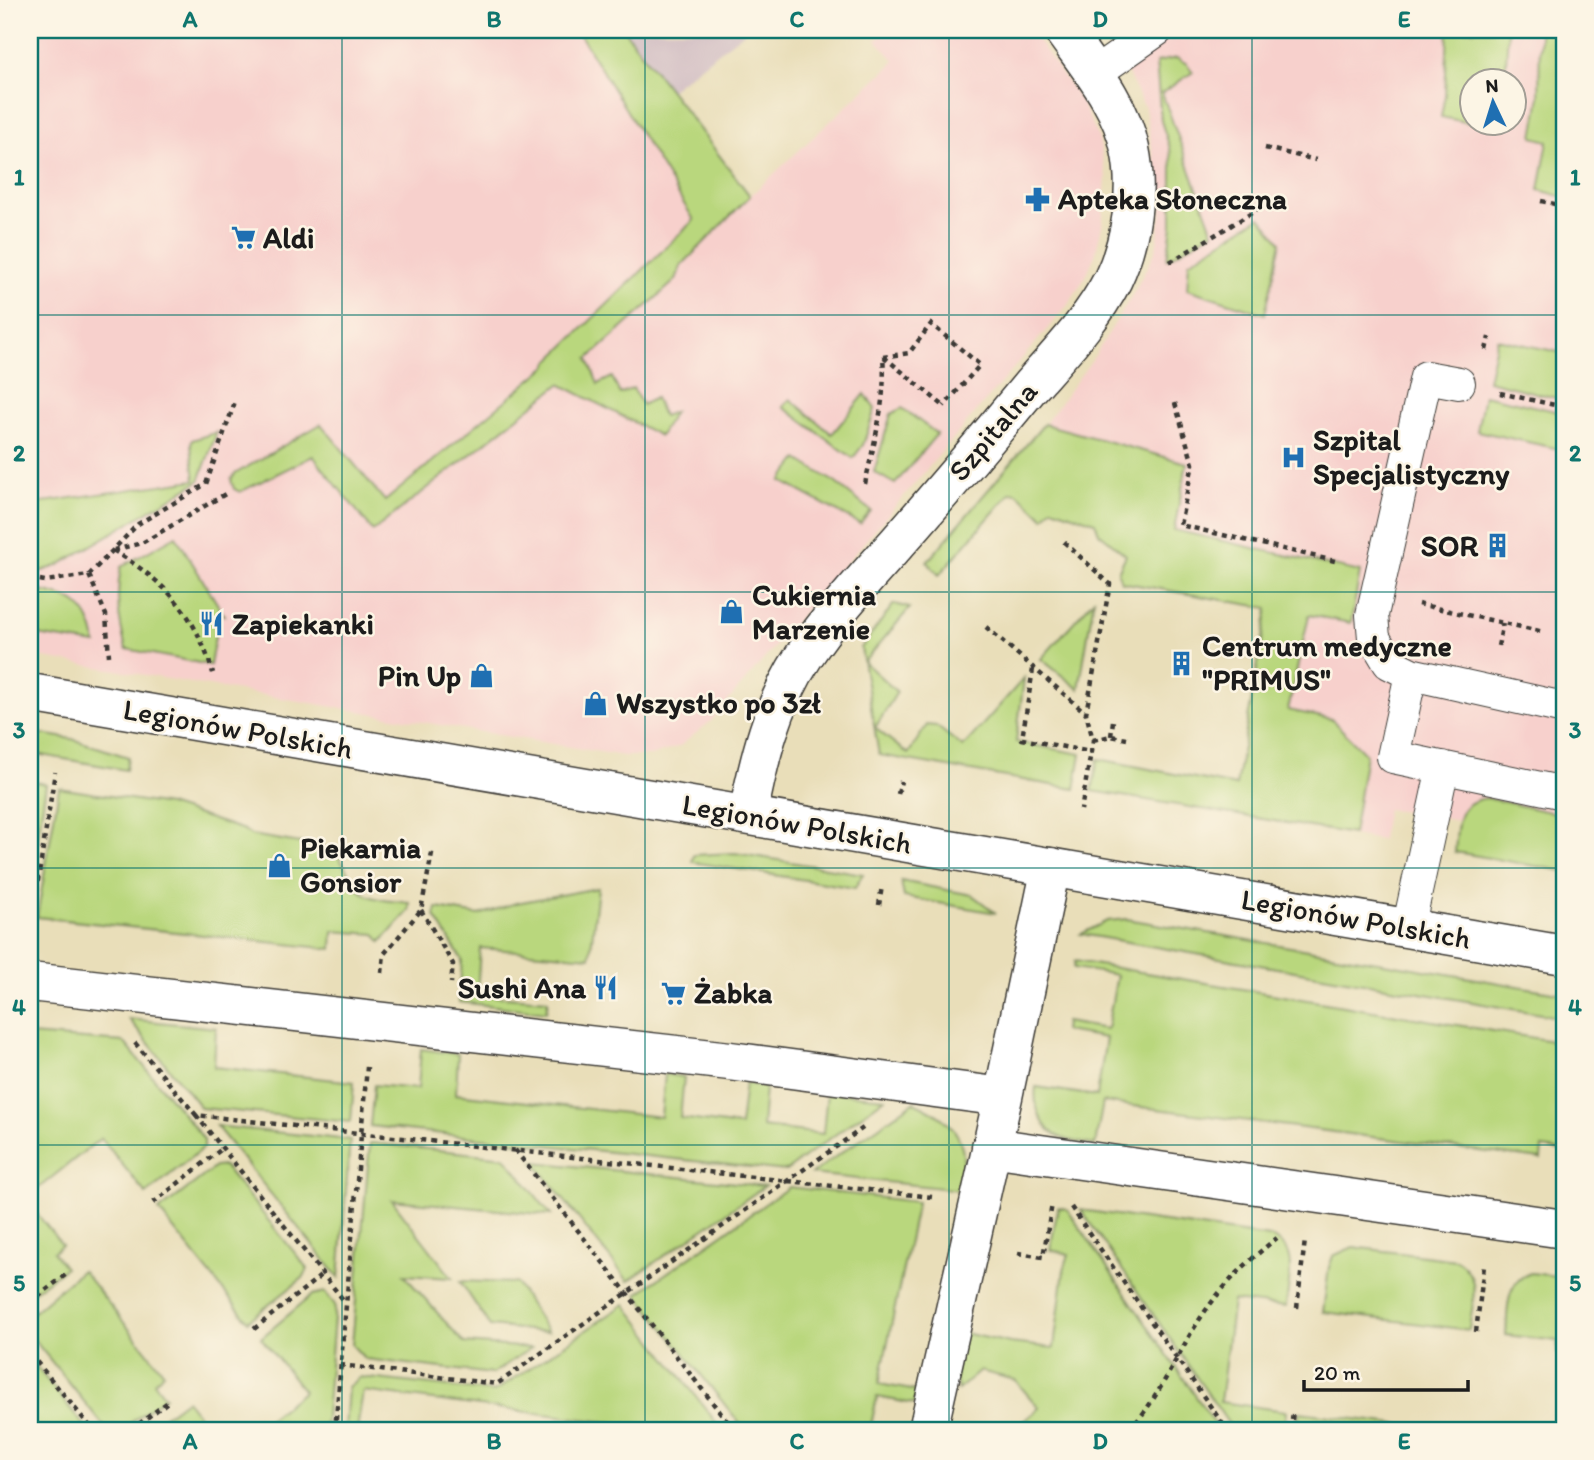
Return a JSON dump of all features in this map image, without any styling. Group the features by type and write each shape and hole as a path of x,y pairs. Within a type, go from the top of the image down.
{"street":[{"name":"Szpitalna","path":"748,815 767,734 781,697 804,655 1076,333 1113,278 1123,252 1132,205 1130,150 1117,112 1063,30"},
{"name":"Legionów Polskich","path":"30,693 1564,955"},
{"path":"938,1422 968,1246 1003,1097 1051,867"},
{"path":"30,982 730,1061 1003,1097"},
{"path":"991,1147 1564,1229"}],"lane":[{"path":"1094,74 1157,30"},
{"path":"1460,383 1426,377 1371,614 1374,638 1389,663 1411,674 1564,708"},
{"path":"1411,674 1393,757 1564,793"},
{"path":"1408,929 1443,767"}],"path":[{"path":"1265,148 1316,160"},
{"path":"1169,263 1255,211 1264,199"},
{"path":"1541,201 1564,206"},
{"path":"883,357 909,353 931,324 980,365 944,406"},
{"path":"883,357 949,410"},
{"path":"865,484 883,398 883,357"},
{"path":"1490,390 1564,407"},
{"path":"30,578 45,581 89,575 138,524 206,484 236,399"},
{"path":"1175,403 1193,464 1180,525 1343,562"},
{"path":"113,550 142,544 227,494"},
{"path":"1064,542 1110,584 1086,713 1093,740 1081,810"},
{"path":"113,550 158,582 186,610 204,644 214,673"},
{"path":"89,575 106,615 110,656"},
{"path":"1416,603 1544,632"},
{"path":"986,627 1086,713"},
{"path":"1033,669 1022,739 1091,752"},
{"path":"1111,736 1113,721"},
{"path":"1093,740 1111,736 1127,739"},
{"path":"30,930 55,772"},
{"path":"335,1430 360,1133 384,954 421,911 433,848"},
{"path":"879,905 884,878"},
{"path":"421,911 453,964 446,1029"},
{"path":"89,989 223,1148 345,1302"},
{"path":"340,1365 497,1384 921,1087"},
{"path":"196,1115 942,1198"},
{"path":"153,1203 223,1148"},
{"path":"515,1149 734,1430"},
{"path":"968,1246 1043,1257 1053,1199"},
{"path":"1066,1200 1227,1430"},
{"path":"1129,1430 1151,1401 1221,1289 1255,1255 1287,1231"},
{"path":"1297,1308 1306,1233"},
{"path":"1476,1332 1485,1258"},
{"path":"30,1303 69,1272"},
{"path":"254,1329 323,1275"},
{"path":"30,1354 93,1430"},
{"path":"131,1430 169,1401"},
{"path":"1291,1430 1293,1411"}],"shaded area":[{"path":"30,30 624,30 750,196 895,61 876,40 888,30 1031,30 1081,101 1099,139 1106,177 1102,226 1095,255 1086,276 1067,306 710,722 680,746 651,756 624,756 30,656"},
{"path":"624,30 747,30 670,90"},
{"name":"Szpital Specjalistyczny","path":"1106,30 1564,30 1564,870 1455,852 1459,821 1387,809 1381,840 1231,814 1278,553 997,489 1094,357 1134,292 1156,250 1162,205 1145,108"}],"green space":[{"path":"577,30 624,30 750,196 681,266 676,280 588,359 598,384 612,377 620,394 633,388 642,405 655,398 663,416 674,412 660,436 560,384 373,531 313,456 240,492 234,489 231,480 235,474 321,424 385,501 547,366 550,360 694,220"},
{"path":"1448,30 1508,30 1506,66 1458,66 1458,120 1441,117 1445,95"},
{"path":"1540,30 1564,30 1564,197 1539,190 1548,141 1533,137 1539,102"},
{"path":"1177,58 1193,72 1162,93 1213,232 1167,259 1172,226 1172,167 1170,148 1161,121 1156,62"},
{"path":"1260,217 1281,242 1265,314 1187,289 1189,262"},
{"path":"1497,339 1564,353 1564,400 1488,381"},
{"path":"865,394 875,409 863,445 853,458 783,407 790,399 832,434"},
{"path":"1484,395 1564,413 1564,450 1477,431"},
{"path":"902,408 937,434 895,484 874,472 891,414"},
{"path":"1044,424 1187,463 1174,530 1360,572 1351,623 1309,615 1288,710 1331,719 1366,754 1353,834 1092,791 1098,759 1236,786 1268,608 1121,582 1118,572 1126,555 1099,533 1095,522 1052,508 1044,518 1017,493 1011,492 939,575 927,562"},
{"path":"217,432 199,481 57,566 42,571 30,571 30,504 195,480 192,440"},
{"path":"798,459 836,483 871,511 860,524 781,481"},
{"path":"176,536 224,615 219,614 210,665 126,649 119,608 121,567"},
{"path":"30,589 56,594 75,603 88,618 96,644 30,634"},
{"path":"1094,599 1079,689 1041,659"},
{"path":"894,604 910,608 864,662 897,692 875,728 908,754 927,725 936,726 963,747 1024,678 1016,742 1081,754 1075,789 879,755 861,648"},
{"path":"30,732 72,739 128,757 126,770 30,753"},
{"path":"30,781 46,784 30,889"},
{"path":"59,788 168,805 244,830 251,835 325,847 338,857 354,883 365,894 410,903 409,911 381,942 375,934 333,931 332,949 37,917"},
{"path":"1486,798 1564,815 1564,871 1455,852 1458,824 1463,810 1468,805"},
{"path":"735,853 863,874 855,888 692,862 694,855"},
{"path":"901,881 972,895 996,913 904,897"},
{"path":"598,888 590,957 480,948 477,995 548,1000 546,1012 459,1002 462,960 435,916 437,908 479,915 516,903"},
{"path":"1127,919 1564,994 1564,1018 1081,934 1107,921"},
{"path":"1075,961 1564,1043 1564,1151 1542,1148 1541,1159 1103,1102 1095,1145 1062,1138 1049,1130 1040,1117 1036,1087 1097,1096 1106,1038 1064,1031 1065,1022 1107,1029 1117,975 1074,968"},
{"path":"129,1019 216,1028 214,1067 354,1082 351,1122 201,1108"},
{"path":"30,1035 124,1042 200,1134 204,1147 146,1194 101,1138 30,1195"},
{"path":"421,1049 458,1054 456,1094 661,1117 665,1074 684,1077 680,1118 740,1126 745,1083 765,1087 762,1127 823,1134 827,1092 885,1098 786,1171 370,1126 374,1085 418,1089"},
{"path":"914,1102 941,1118 958,1136 964,1159 960,1190 811,1174"},
{"path":"216,1126 350,1140 339,1278"},
{"path":"370,1143 505,1157 551,1215 392,1200 452,1278 404,1275 464,1343 531,1348 492,1374 365,1359 352,1345"},
{"path":"534,1162 765,1186 628,1281"},
{"path":"224,1166 308,1269 303,1278 248,1321 159,1211 215,1167"},
{"path":"789,1187 917,1202 879,1384 917,1391 914,1404 877,1397 870,1430 745,1430 637,1294"},
{"path":"30,1205 62,1245 53,1252 65,1268 30,1294"},
{"path":"1058,1207 1067,1209 1219,1430 1014,1430 1039,1408 1015,1380 980,1371 958,1390 955,1376 964,1333 1010,1343 1054,1348 1064,1270 1069,1254 1050,1250"},
{"path":"1081,1210 1270,1237 1279,1242 1289,1257 1290,1266 1286,1307 1233,1301 1220,1402 1286,1411 1284,1430 1233,1430"},
{"path":"1353,1247 1456,1260 1470,1274 1473,1282 1469,1330 1323,1312 1333,1256"},
{"path":"82,1270 164,1373 154,1382 165,1397 121,1430 107,1430 30,1335 30,1315"},
{"path":"1531,1273 1564,1277 1564,1353 1557,1352 1558,1341 1506,1335 1512,1290 1522,1277"},
{"path":"460,1281 516,1283 548,1332 490,1326"},
{"path":"325,1292 335,1305 325,1430 255,1430 304,1391 261,1338 312,1295"},
{"path":"625,1304 722,1430 669,1430 363,1391 357,1430 345,1430 348,1387 360,1377 494,1392"},
{"path":"30,1359 88,1430 30,1430"},
{"path":"186,1400 210,1430 146,1430"},
{"path":"1299,1412 1442,1430 1297,1430"}],"place":[{"name":"Apteka Słoneczna","path":"1038,199"},
{"name":"Aldi","path":"243,238"},
{"name":"Szpital Specjalistyczny","path":"1293,457"},
{"name":"SOR","path":"1498,546"},
{"name":"Cukiernia Marzenie","path":"732,612"},
{"name":"Zapiekanki","path":"212,624"},
{"name":"Centrum medyczne \"PRIMUS\"","path":"1182,663"},
{"name":"Pin Up","path":"481,676"},
{"name":"Wszystko po 3zł","path":"596,703"},
{"name":"Piekarnia Gonsior","path":"280,865"},
{"name":"Sushi Ana","path":"606,988"},
{"name":"Żabka","path":"674,993"}]}
